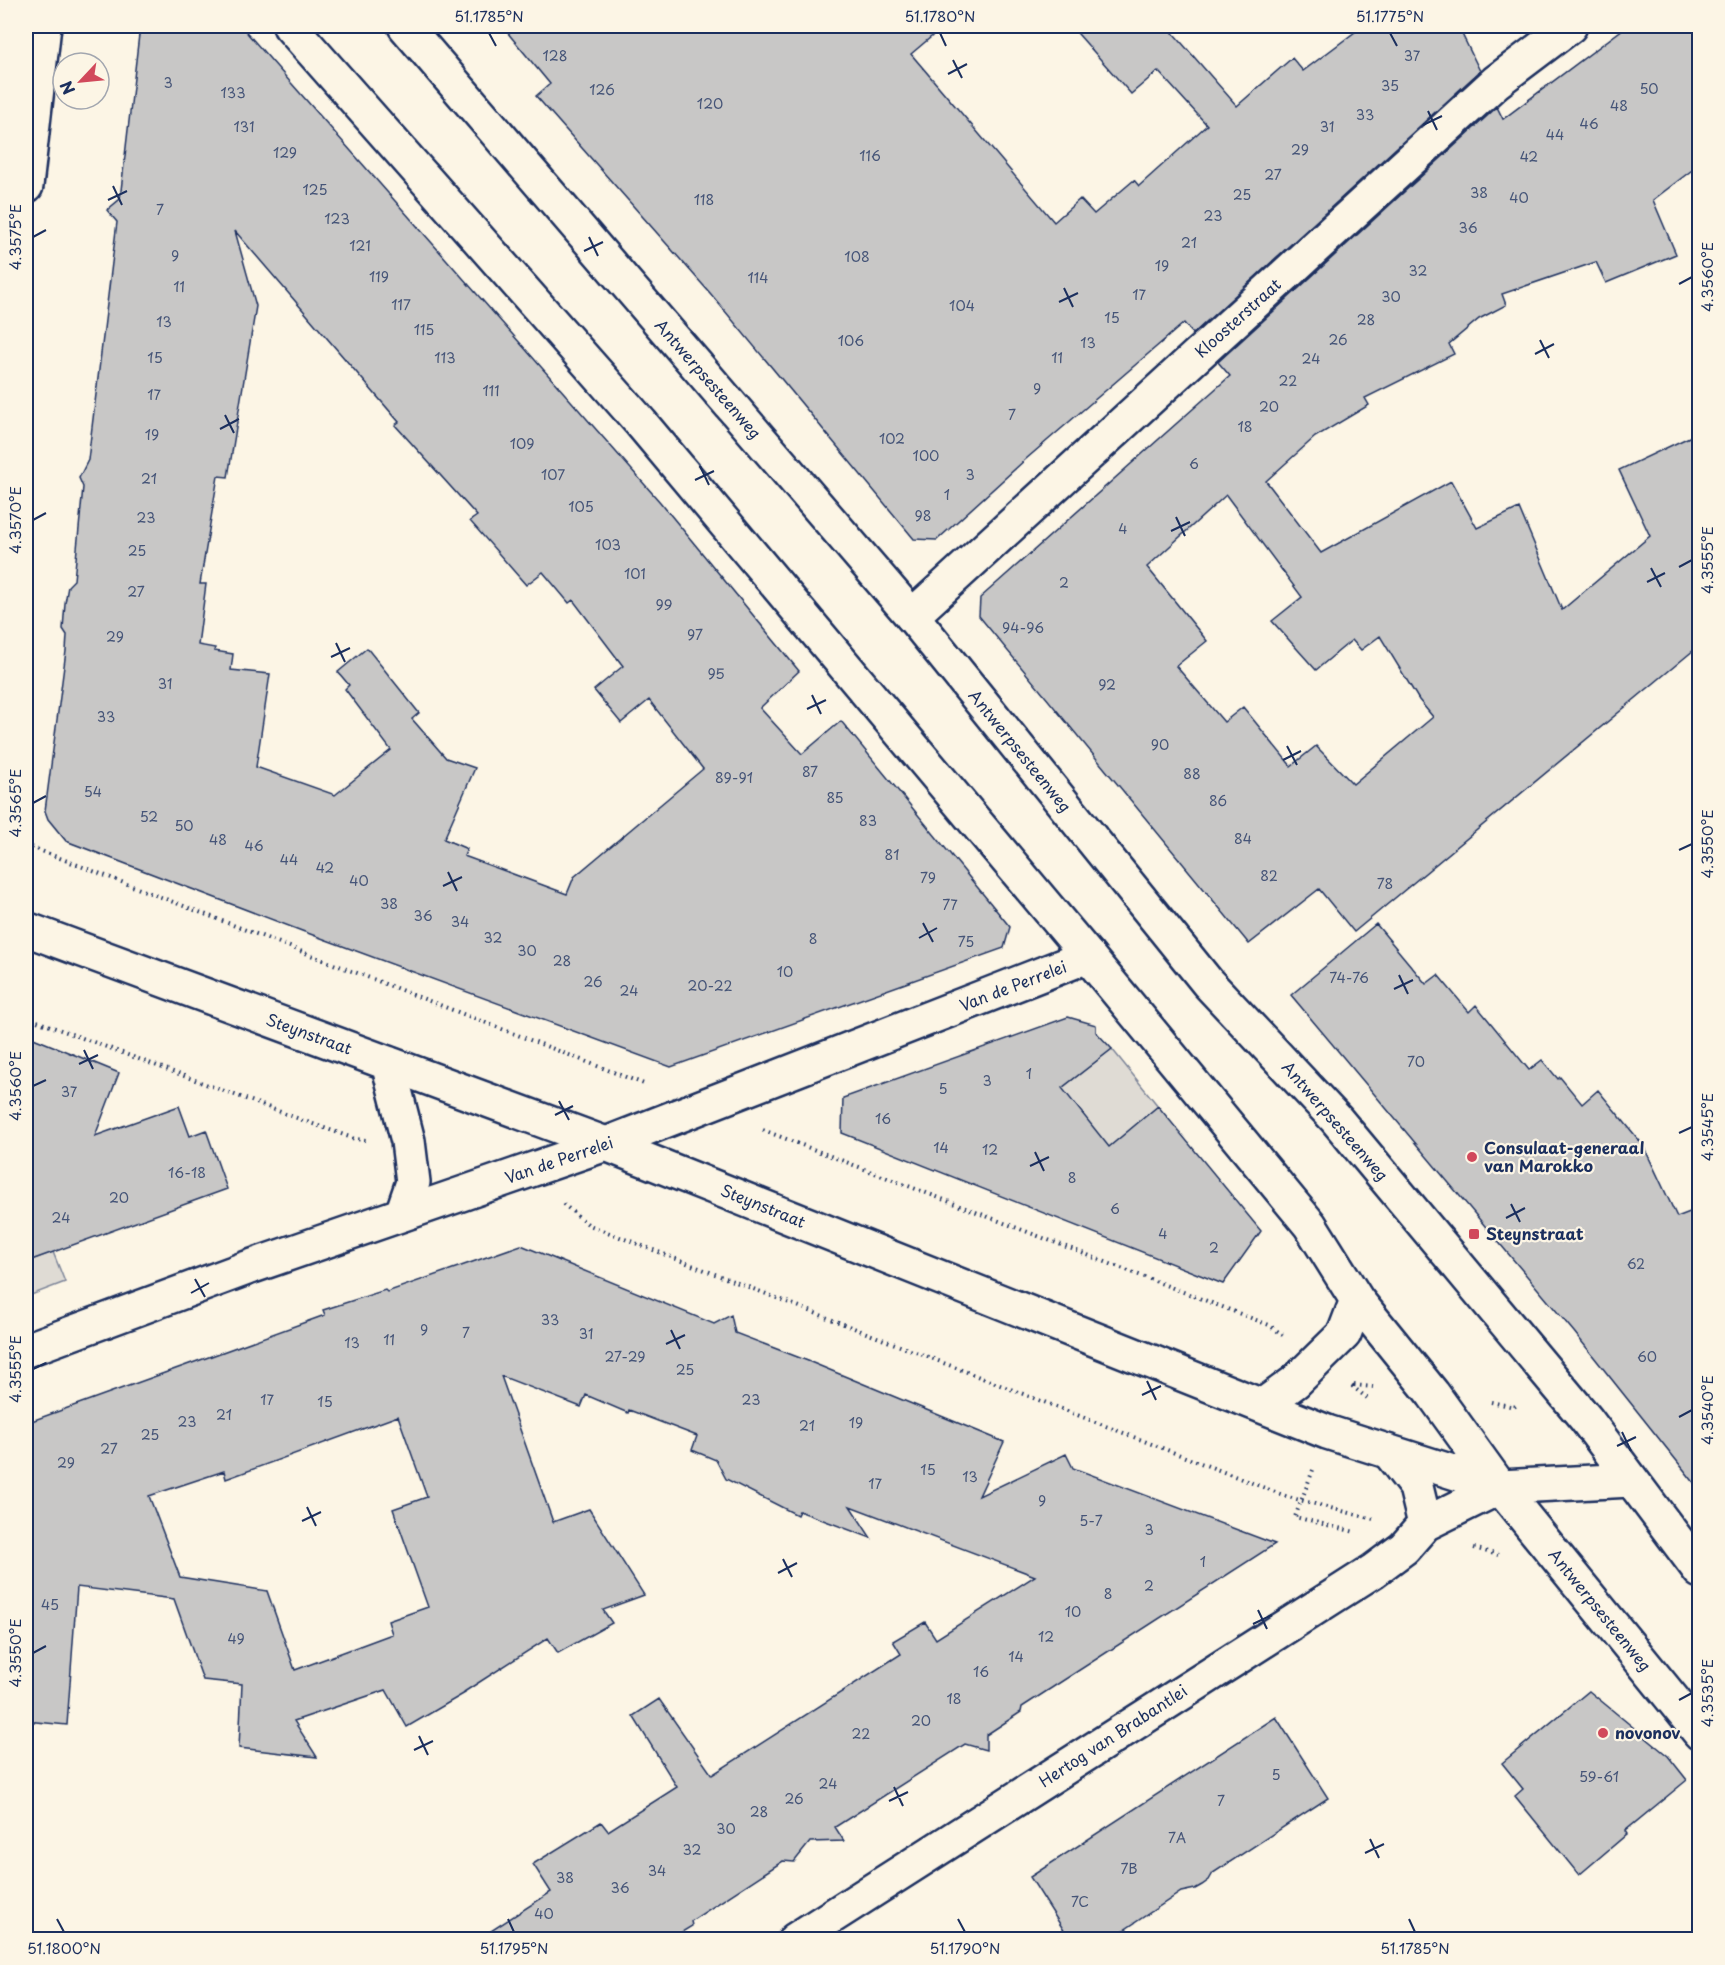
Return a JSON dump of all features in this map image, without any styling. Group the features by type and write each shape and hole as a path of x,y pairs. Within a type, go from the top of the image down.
{"street":[{"path":"26,186 44,26"},
{"name":"Antwerpsesteenweg","path":"290,26 640,423 1088,956 1310,1225 1357,1300 1433,1394 1500,1487 1700,1733"},
{"name":"Antwerpsesteenweg","path":"405,26 912,616 1208,983 1336,1119 1586,1419 1700,1571"},
{"name":"Kloosterstraat","path":"912,616 1496,82 1570,26"},
{"name":"Steynstraat","path":"26,929 606,1144 1327,1432 1500,1487"},
{"name":"Van de Perrelei","path":"26,1350 247,1268 606,1144 1088,956"},
{"path":"388,1063 408,1141 413,1182 402,1214"},
{"path":"1262,1406 1295,1382 1344,1334 1357,1300"},
{"path":"1389,1452 1416,1487 1421,1528"},
{"path":"1500,1487 1631,1479"},
{"name":"Hertog van Brabantlei","path":"795,1940 1373,1571 1404,1548 1421,1528 1500,1487"}],"path":[{"path":"26,845 1269,1325 1368,1398"},
{"path":"26,1017 355,1139 408,1141"},
{"path":"512,1176 548,1192 589,1225 1288,1497 1421,1528 1455,1549 1471,1547 1499,1555"}],"shaded area":[{"path":"1112,1049 1158,1106 1109,1147 1024,1117"},
{"path":"53,1252 65,1282 26,1297 26,1262"}],"building":[{"path":"140,26 241,26 660,502 799,671 760,708 802,754 841,721 1010,927 1004,948 671,1067 66,841 48,819 45,811 66,651 67,635 63,629 65,603 68,586 74,580 83,487 79,478 88,460 117,222 107,210 120,199","holes":["235,231 399,422 395,425 477,516 470,521 526,585 543,572 569,603 573,600 623,666 594,690 621,723 649,700 703,769 574,877 567,894 464,856 467,849 444,839 475,768 446,758 412,719 419,713 367,648 338,672 349,685 345,689 391,750 335,795 256,767 270,674 231,670 233,654 214,651 215,648 198,645 206,584 200,584 218,476 228,477 256,306"]},
{"path":"502,26 944,26 911,54 1054,222 1080,199 1094,214 1134,180 1139,186 1207,125 1158,71 1131,94 1071,26 1167,26 1237,106 1292,58 1303,71 1363,26 1458,26 1480,71 1193,334 1184,323 1026,459 937,540 914,539 710,293 536,96 550,84"},
{"path":"1627,26 1700,26 1700,164 1653,200 1676,254 1606,283 1596,262 1502,294 1506,305 1479,319 1449,344 1454,354 1365,398 1369,405 1315,437 1266,481 1321,553 1451,481 1477,528 1519,508 1562,610 1650,536 1619,470 1700,432 1700,645 1354,932 1319,889 1249,944 979,616 980,598 1230,376 1218,362 1497,107 1503,119","holes":["1226,495 1302,597 1272,621 1316,670 1352,640 1361,650 1380,636 1419,700 1433,717 1353,784 1316,746 1291,766 1243,707 1224,722 1176,666 1207,641 1147,567"]},
{"path":"1376,924 1426,984 1438,975 1469,1012 1476,1005 1529,1070 1542,1060 1558,1079 1560,1077 1582,1104 1598,1090 1643,1145 1677,1217 1700,1208 1700,1490 1574,1332 1291,995"},
{"path":"1068,1017 1096,1025 1096,1032 1112,1049 1062,1088 1109,1147 1158,1106 1261,1231 1223,1284 842,1133 843,1098"},
{"path":"26,1035 119,1073 95,1136 179,1106 190,1136 206,1130 227,1189 26,1262"},
{"path":"521,1245 714,1324 731,1315 735,1333 1004,1442 979,1496 1066,1454 1073,1468 1275,1544 1022,1707 1021,1712 986,1735 986,1750 965,1744 835,1827 844,1841 810,1842 794,1862 783,1861 691,1921 692,1926 669,1940 477,1940 551,1892 533,1864 601,1822 608,1831 677,1787 633,1716 659,1699 712,1775 901,1654 893,1641 925,1622 936,1639 1035,1576 850,1506 871,1538 799,1511 797,1515 726,1479 716,1460 692,1450 697,1436 629,1410 628,1413 586,1395 581,1407 501,1376 553,1522 589,1509 644,1595 603,1610 612,1623 558,1653 548,1638 465,1693 407,1727 386,1690 294,1721 317,1757 239,1748 242,1684 203,1680 174,1599 77,1587 67,1725 26,1721 26,1423 325,1315 323,1310 385,1290 387,1292","holes":["398,1416 427,1497 393,1509 428,1607 388,1621 392,1634 295,1670 267,1591 180,1577 149,1496 224,1471 226,1479"]},
{"path":"1589,1691 1668,1756 1687,1780 1625,1831 1627,1834 1579,1875 1515,1796 1523,1789 1502,1763"},
{"path":"1276,1717 1328,1798 1213,1873 1202,1885 1181,1892 1109,1940 1070,1940 1030,1877"}],"place":[{"name":"Consulaat-generaal van Marokko","path":"1472,1157"},
{"name":"Steynstraat","path":"1474,1234"},
{"name":"novonov","path":"1603,1733"}]}
